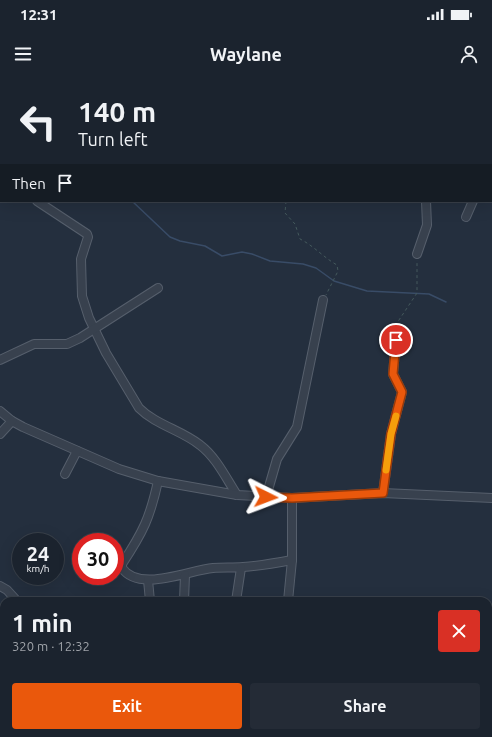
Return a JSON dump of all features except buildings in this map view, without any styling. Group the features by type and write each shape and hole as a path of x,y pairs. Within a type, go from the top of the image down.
{"street":[{"path":"39,202 87,234 88,238 81,259 82,296 94,329 106,353 139,408 145,414 170,430 200,444 221,470 237,495"},
{"path":"417,254 427,226 426,202"},
{"path":"466,217 473,202"},
{"path":"0,360 34,344 67,344 94,329 158,288"},
{"path":"266,497 277,459 297,427 323,300"},
{"path":"383,493 391,434 402,392 393,374 396,340"},
{"path":"0,411 12,421 119,470 158,481 237,495 292,498 383,493 492,498"},
{"path":"0,434 12,421"},
{"path":"65,474 77,451"},
{"path":"158,481 146,526 122,564 124,572 148,580 185,575 212,568 241,568 292,560"},
{"path":"288,597 292,560 292,498"},
{"path":"237,597 241,568"},
{"path":"184,597 185,575"},
{"path":"148,580 150,597"},
{"path":"0,586 7,590 13,597"}],"path":[{"path":"286,202 285,213 295,224 300,239 313,245 326,259 337,264 338,272 323,300"},
{"path":"396,340 397,323 417,293 417,254"}],"waterway":[{"path":"133,202 170,237 180,241 205,246 222,256 242,252 270,261 303,264 316,268 334,281 367,291 429,294 446,302"}],"slow traffic":[{"path":"386,470 391,434 396,416"}],"route":[{"path":"266,497 292,498 383,493 391,434 402,392 393,374 396,340"}]}
